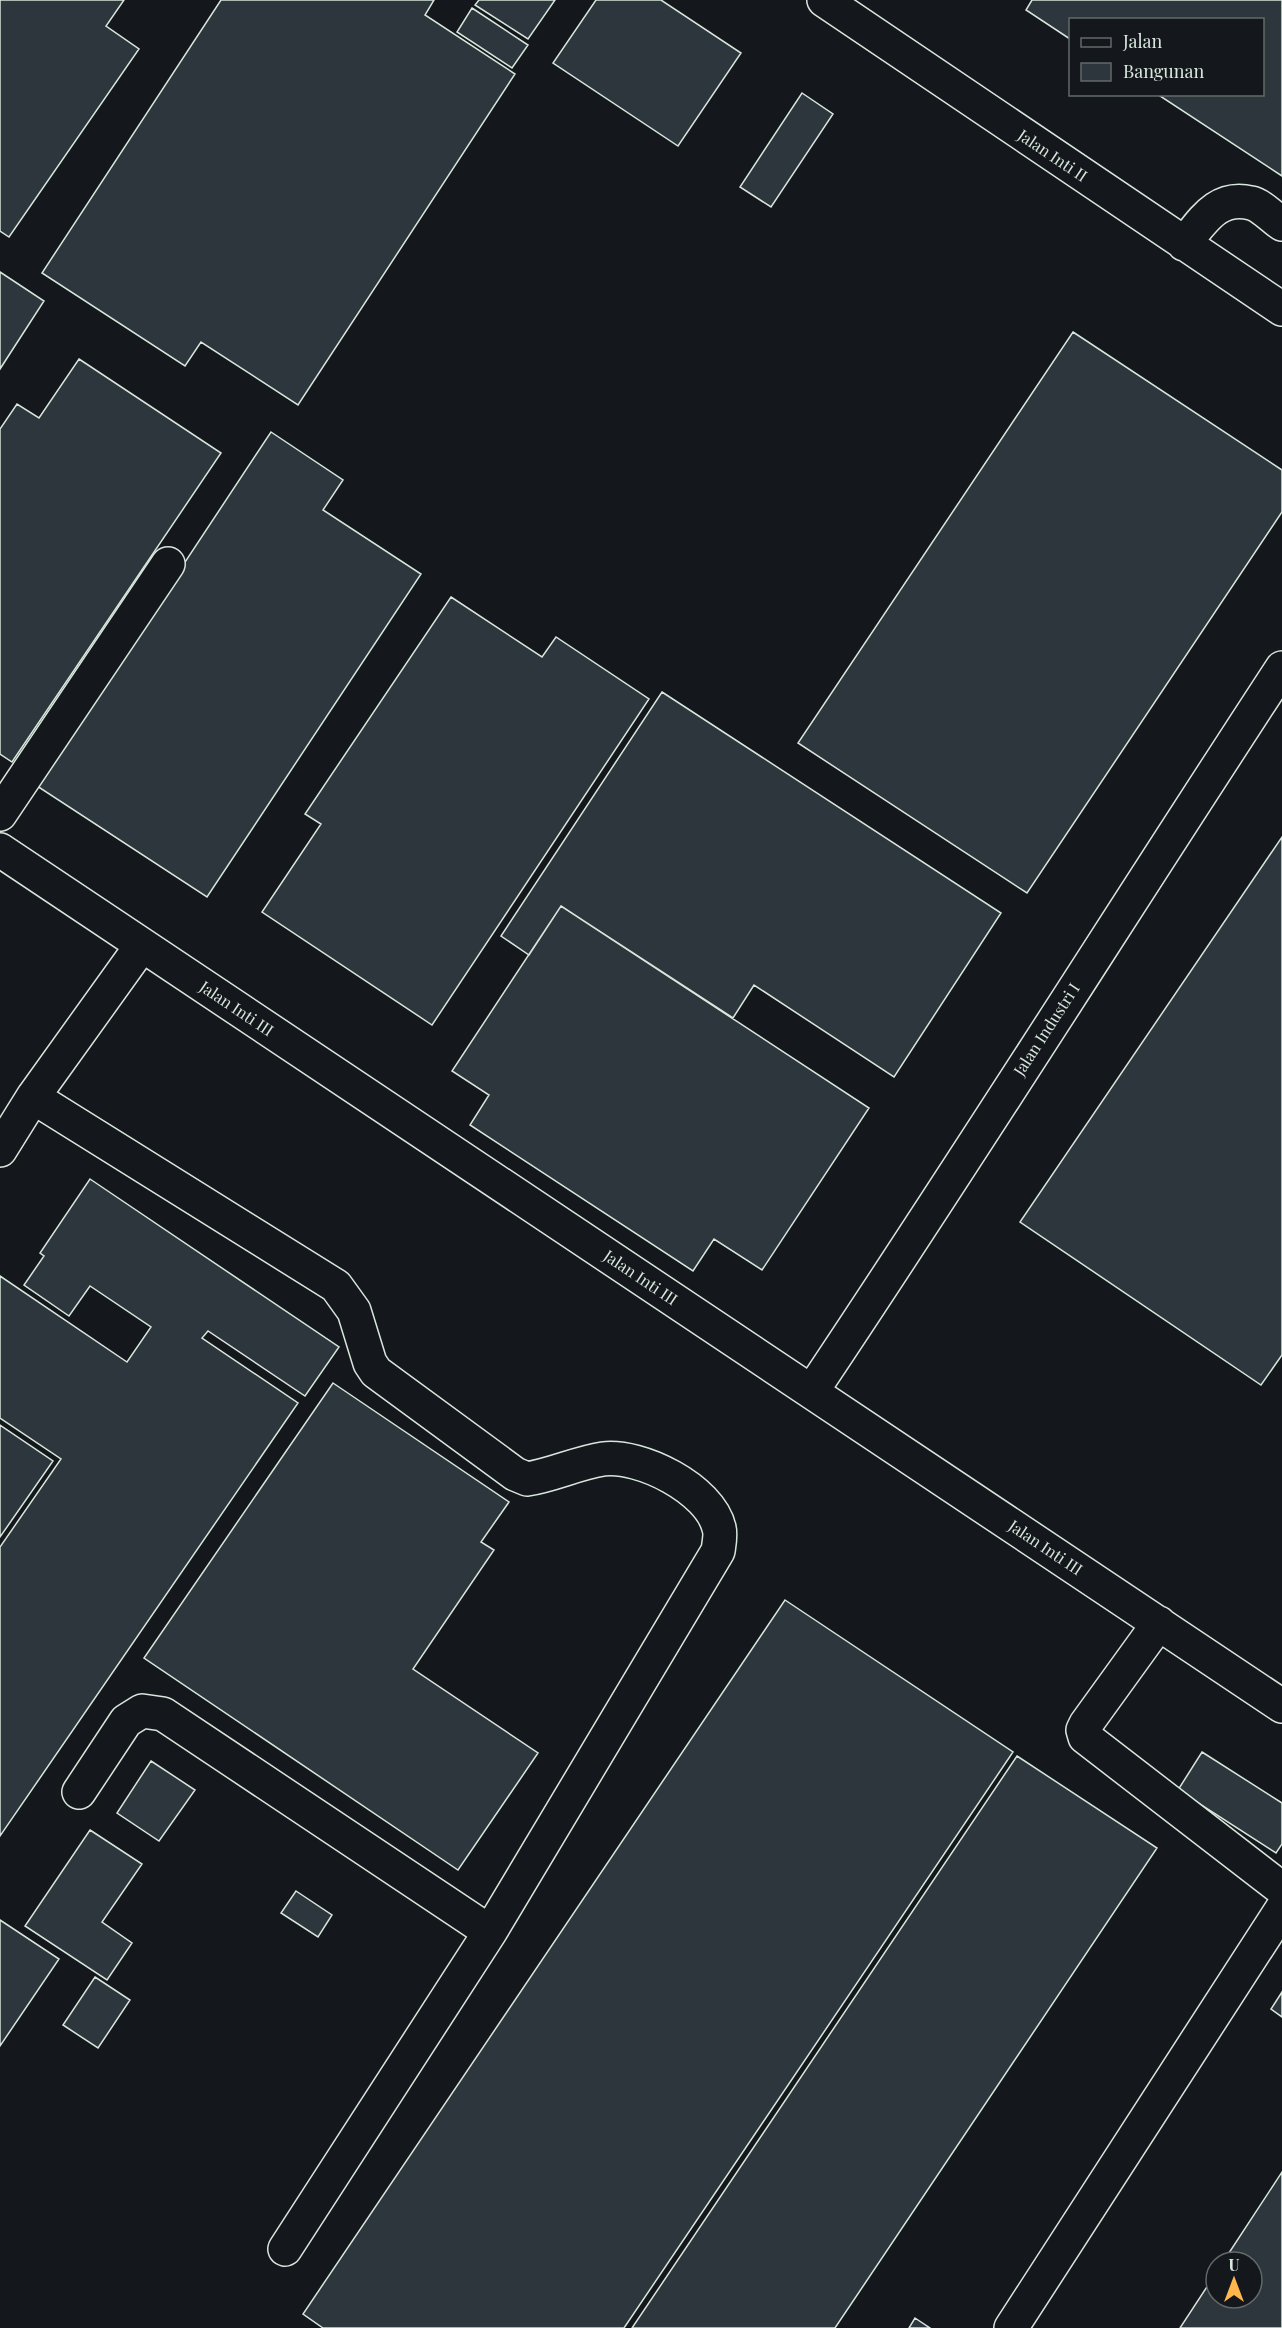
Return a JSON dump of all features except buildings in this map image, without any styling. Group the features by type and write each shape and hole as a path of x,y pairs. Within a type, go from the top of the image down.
{"street":[{"name":"Jalan Inti II","path":"824,0 1282,309"},
{"path":"1184,243 1217,206 1232,202 1252,203 1282,224"},
{"path":"0,814 168,564"},
{"name":"Jalan Industri I","path":"812,1391 911,1244 1033,1050 1282,668"},
{"name":"Jalan Inti III","path":"0,850 1282,1706"},
{"path":"0,1150 33,1097 142,945"},
{"path":"33,1097 336,1286 354,1311 370,1363 376,1372 515,1474 527,1479 605,1459 631,1461 691,1488 705,1502 719,1528 718,1551 490,1932 285,2249"},
{"path":"1159,1623 1086,1724 1083,1730 1085,1737 1282,1889"},
{"path":"79,1792 126,1721 142,1711 163,1714 490,1932"},
{"path":"1011,2328 1282,1909"}]}
